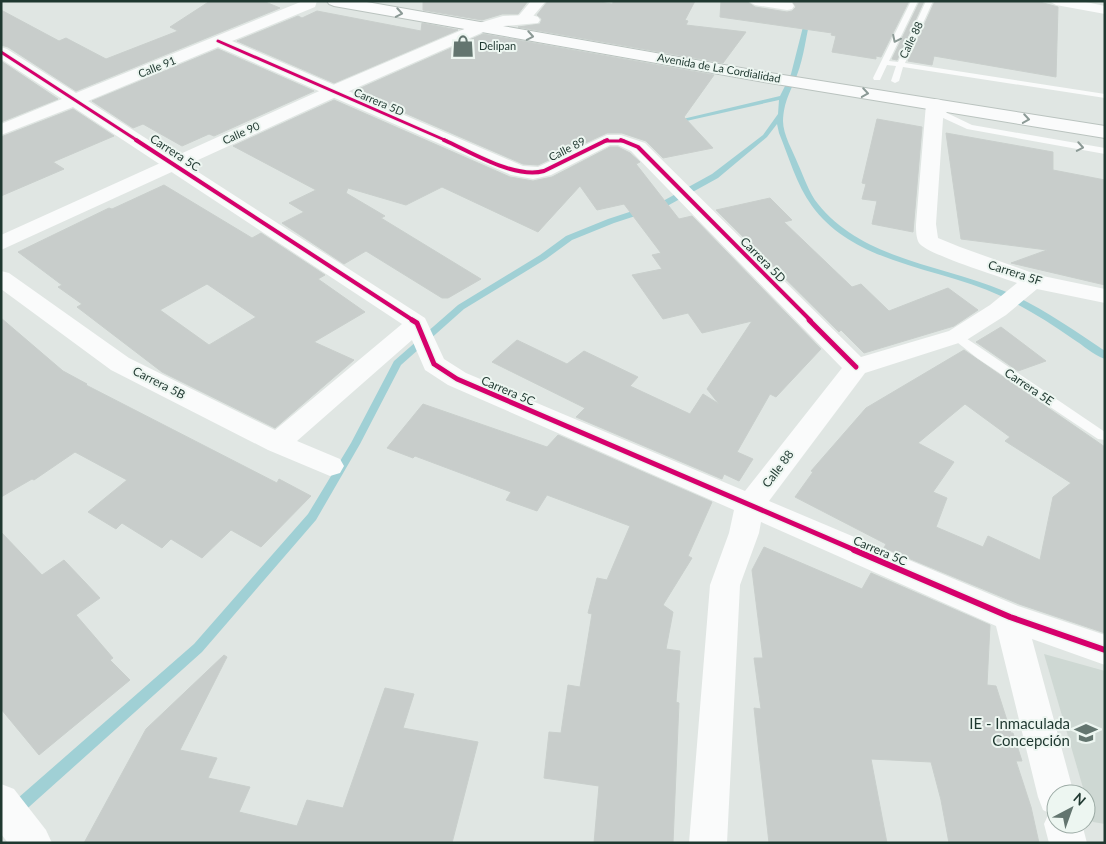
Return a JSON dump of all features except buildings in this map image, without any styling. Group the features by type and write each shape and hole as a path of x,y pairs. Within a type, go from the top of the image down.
{"main road":[{"name":"Avenida de La Cordialidad","path":"334,1 484,20 764,77 817,85 939,96 1105,132"},
{"path":"484,20 503,22 527,19 551,23"},
{"name":"Calle 90","path":"1,243 332,92 484,20"},
{"name":"Avenida de La Cordialidad","path":"874,72 897,73 939,96"}],"street":[{"name":"Calle 91","path":"1,130 310,4 310,1"},
{"path":"527,19 539,1"},
{"path":"755,1 787,6"},
{"path":"1056,1 1084,4 1105,10"},
{"name":"Carrera 5D","path":"218,41 503,166 535,174"},
{"name":"Carrera 5C","path":"1,52 417,323 434,364 457,380 1010,617 1105,650"},
{"name":"Carrera 5F","path":"939,96 926,224 928,241 952,252 1032,281 1105,296"},
{"name":"Carrera 5D","path":"608,140 621,140 638,147 856,367"},
{"name":"Calle 89","path":"535,174 553,168 608,140"},
{"name":"Carrera 5B","path":"1,278 120,364 277,443 330,466"},
{"path":"856,367 957,336 998,310 1032,281"},
{"path":"277,443 417,323"},
{"name":"Calle 88","path":"708,843 725,585 744,533 750,506 856,367"},
{"path":"1010,617 1053,784"},
{"path":"1,802 28,838"}],"lane":[{"name":"Calle 88","path":"874,72 915,1"},
{"name":"Calle 88","path":"897,73 930,1"},
{"path":"897,73 1105,96"},
{"path":"939,96 944,115 970,127 1105,151"},
{"name":"Carrera 5E","path":"957,336 980,355 1102,436"}],"shaded area":[{"name":"IE - Inmaculada Concepción","path":"1044,654 1105,671 1105,824 1096,822 1096,784 1082,784"}],"waterway":[{"path":"783,97 794,74 808,16"},
{"path":"673,122 783,97"},
{"path":"781,114 783,97"},
{"path":"15,810 198,648 312,517 355,444 397,363 461,307 543,257 569,238 611,221 666,203 715,176 765,136 781,114"},
{"path":"781,114 782,133 801,179 815,205 832,224 853,239 877,251 1004,294 1068,331 1105,356"}],"cycle path":[{"path":"218,41 518,171 528,173 544,171 607,140 621,140 638,147 856,367"},
{"path":"1,52 417,323 434,364 457,379 1010,617 1105,650"}],"place":[{"name":"Delipan","path":"463,46"},
{"name":"IE - Inmaculada Concepción","path":"1086,733"}]}
